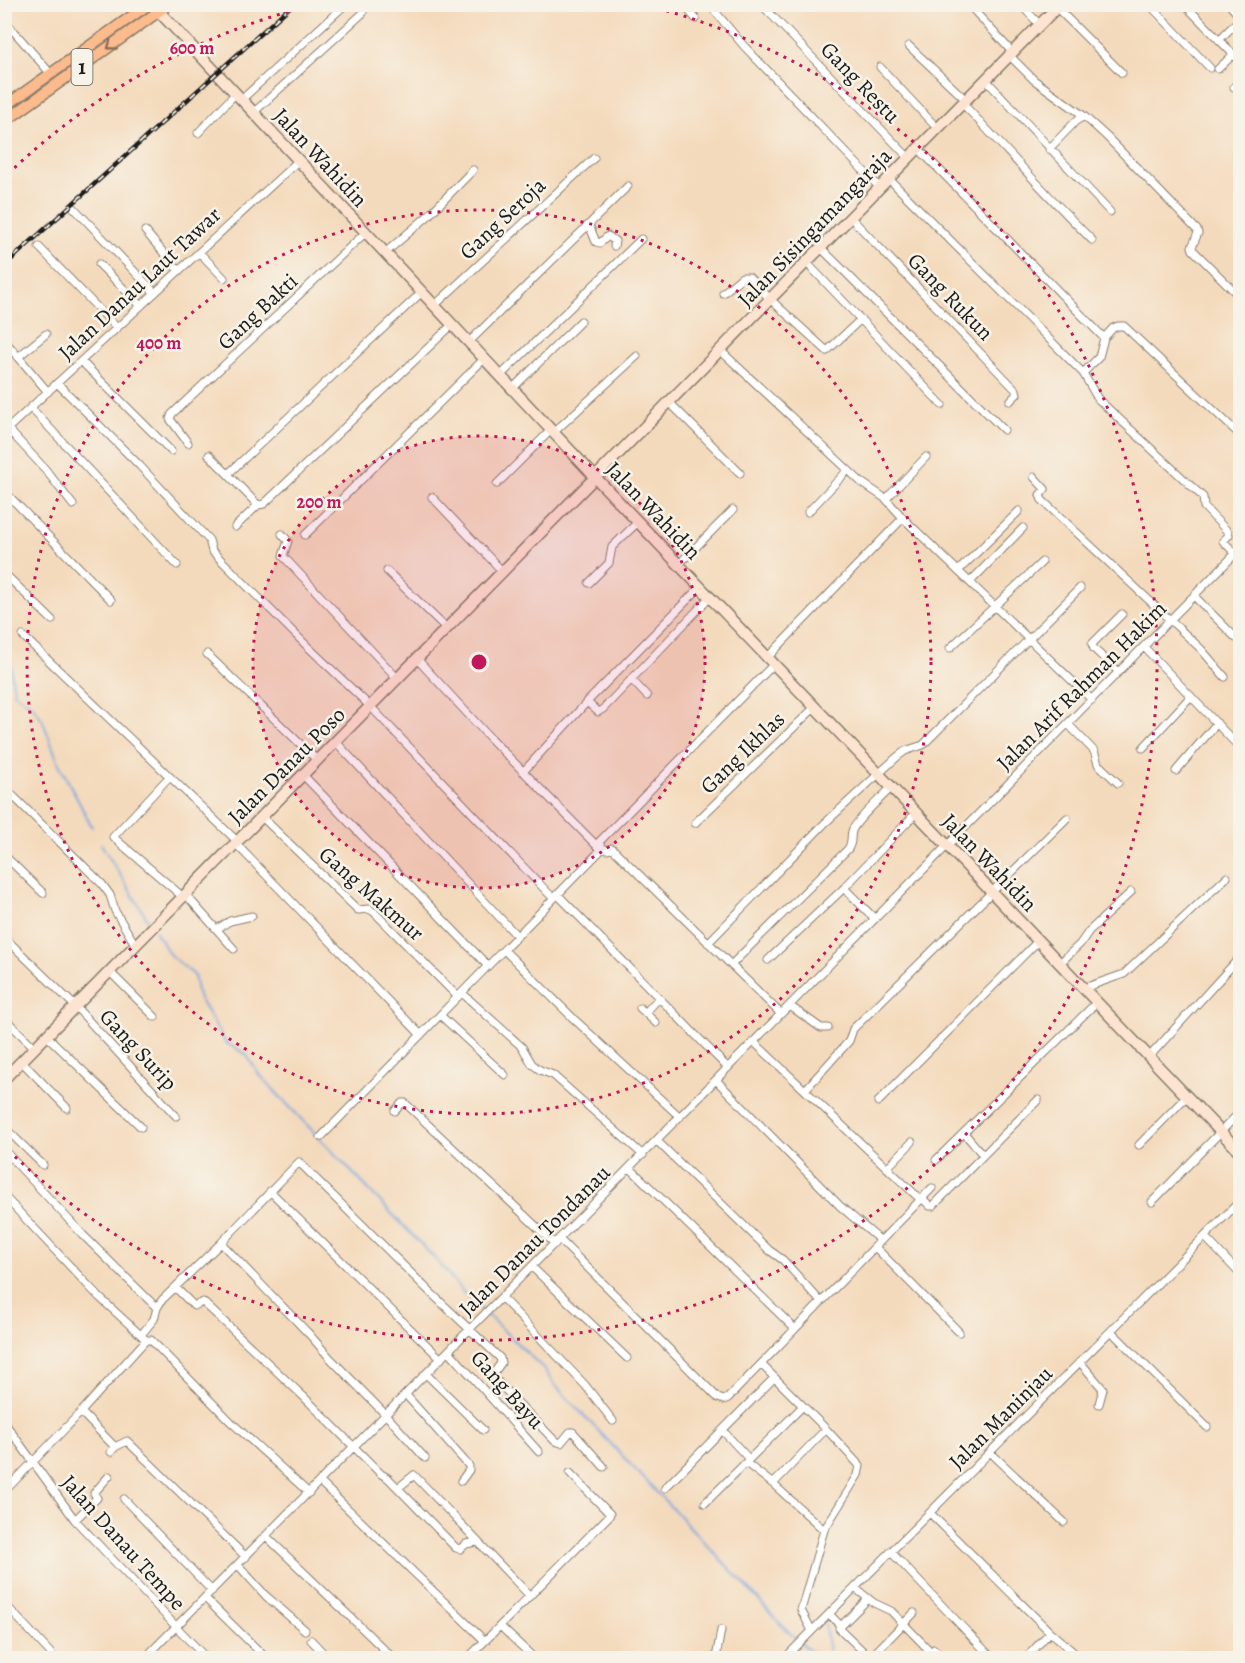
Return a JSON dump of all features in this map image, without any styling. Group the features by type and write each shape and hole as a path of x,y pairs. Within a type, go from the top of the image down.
{"main road":[{"name":"1","path":"9,104 153,7 169,4"},
{"name":"1","path":"4,122 153,7"}],"street":[{"path":"198,133 346,4"},
{"path":"683,4 696,19"},
{"path":"710,4 743,45 880,188"},
{"name":"Gang Restu","path":"761,4 909,158"},
{"path":"968,4 1034,80 1084,116 1107,137 1197,230 1193,250 1240,297"},
{"path":"1020,4 1040,25"},
{"path":"1149,4 1210,68"},
{"path":"1184,4 1240,61"},
{"path":"1220,40 1240,18 1228,4"},
{"path":"1058,6 1122,73"},
{"name":"Jalan Sisingamangaraja","path":"596,478 1058,6"},
{"name":"Jalan Wahidin","path":"153,7 596,478 1240,1152"},
{"path":"253,113 363,13"},
{"path":"4,20 51,74"},
{"path":"909,45 964,102 1056,205 1092,240"},
{"path":"1218,69 1234,54"},
{"path":"880,67 938,129"},
{"path":"986,80 1110,212"},
{"path":"1234,87 1240,81"},
{"path":"4,91 9,104"},
{"path":"1049,149 1084,116"},
{"path":"919,149 1104,339"},
{"name":"Gang Seroja","path":"434,306 594,158"},
{"name":"Jalan Danau Laut Tawar","path":"6,430 298,161"},
{"path":"385,253 428,216 473,170"},
{"path":"889,179 1083,373 1098,399 1203,497 1204,507 1228,532 1229,535 1224,542 1238,551"},
{"path":"469,342 628,186"},
{"path":"74,208 155,293"},
{"name":"Gang Rukun","path":"851,218 1016,390 1017,394 1010,401"},
{"path":"589,225 596,242 600,243 608,236 615,242 614,246"},
{"path":"145,231 179,271"},
{"name":"Gang Bakti","path":"188,443 172,424 170,419 172,414 365,233"},
{"path":"500,376 641,239"},
{"path":"39,247 117,328"},
{"path":"821,248 1004,430"},
{"path":"199,252 224,278"},
{"path":"807,263 942,405"},
{"path":"99,264 141,306"},
{"path":"723,293 746,276 827,351 861,319"},
{"path":"1234,292 1240,285"},
{"path":"228,473 422,292"},
{"path":"512,389 581,321"},
{"path":"235,527 258,505 264,504 452,324"},
{"path":"1083,373 1099,357 1104,339 1113,328 1124,326 1240,435"},
{"path":"18,357 46,334"},
{"path":"4,340 48,392"},
{"path":"721,351 861,482 886,499 1092,700"},
{"path":"497,484 552,431 637,356"},
{"path":"305,535 484,359"},
{"path":"81,361 171,451"},
{"path":"57,383 148,474 209,540 212,551 728,1068"},
{"path":"670,402 740,473"},
{"path":"31,408 177,566"},
{"path":"6,430 45,470 74,505"},
{"path":"209,455 258,505"},
{"path":"886,499 926,457"},
{"path":"808,513 848,470"},
{"path":"1034,477 1045,489 1041,495 1042,500 1135,585 1201,649 1225,677"},
{"name":"Jalan Danau Poso","path":"6,1075 22,1062 596,478"},
{"path":"4,491 111,600"},
{"path":"432,497 503,572"},
{"path":"679,564 734,510"},
{"path":"958,571 1019,511"},
{"path":"602,849 598,843 903,518"},
{"path":"589,583 609,563 612,547 638,522"},
{"path":"970,582 1023,528"},
{"path":"282,534 288,541 283,556 398,679"},
{"name":"Jalan Arif Rahman Hakim","path":"948,846 1238,551"},
{"path":"950,648 1042,562"},
{"path":"387,571 447,629"},
{"path":"4,573 52,620"},
{"path":"523,772 633,653 700,587"},
{"path":"708,943 824,824 905,751 923,745 1080,588"},
{"path":"1194,596 1236,638"},
{"path":"587,702 600,712 710,597"},
{"path":"1119,672 1092,644 1122,614"},
{"path":"23,636 237,843 421,1035"},
{"path":"1144,647 1240,748"},
{"path":"633,653 645,664"},
{"path":"207,654 318,761"},
{"path":"417,659 523,772 602,849 612,848 781,1014"},
{"path":"631,679 647,696"},
{"path":"1143,748 1191,696"},
{"name":"Gang Ikhlas","path":"695,823 815,707"},
{"path":"1176,771 1217,723"},
{"path":"1068,724 1094,751 1098,764 1118,783"},
{"path":"336,742 517,936"},
{"path":"303,775 488,966"},
{"path":"169,777 113,837 184,896 234,949"},
{"path":"731,965 848,849 853,842 852,831 860,819 892,787"},
{"path":"4,788 102,884 136,946"},
{"path":"768,960 844,888 916,813"},
{"name":"Gang Makmur","path":"262,817 358,910 369,909 374,912 460,995 522,1047 532,1064 553,1075 643,1155"},
{"path":"805,1090 849,1041 853,1029 1067,818"},
{"name":"Jalan Danau Tondanau","path":"145,1659 948,846"},
{"path":"321,1137 602,849"},
{"path":"4,855 43,894"},
{"path":"1084,988 1124,974 1227,877"},
{"path":"844,888 875,919"},
{"path":"1060,963 1131,892"},
{"path":"217,929 231,921 252,916"},
{"name":"Gang Surip","path":"4,937 76,1007 176,1116"},
{"path":"878,1102 1038,941"},
{"path":"504,950 575,1020 680,1117"},
{"path":"1149,1057 1240,957"},
{"path":"110,972 155,1017"},
{"path":"656,1023 643,1010 659,998"},
{"path":"936,1160 1097,1002"},
{"path":"790,1006 821,1028 828,1028"},
{"path":"440,1016 505,1075"},
{"path":"4,1018 35,1048"},
{"path":"47,1036 141,1127"},
{"path":"754,1042 930,1206 933,1206 1038,1100"},
{"path":"22,1062 67,1108"},
{"path":"717,1080 840,1206 881,1241"},
{"path":"1139,1145 1187,1096"},
{"path":"395,1111 402,1103 405,1103 557,1242 721,1400 729,1398 932,1188"},
{"path":"1152,1202 1240,1112"},
{"path":"4,1127 43,1165"},
{"path":"964,1133 983,1155"},
{"path":"657,1141 769,1250 783,1260 821,1302"},
{"path":"887,1168 912,1142"},
{"path":"4,1150 157,1308"},
{"path":"4,1492 81,1412 143,1338 162,1300 221,1243 297,1163 301,1163 430,1292 500,1358 501,1363 493,1374 555,1441 561,1443 572,1432 603,1467"},
{"path":"630,1168 795,1329"},
{"path":"270,1191 441,1359"},
{"path":"4,1196 99,1297 143,1338 154,1341 231,1422 309,1493"},
{"name":"Jalan Maninjau","path":"785,1659 1240,1201"},
{"path":"1205,1237 1240,1274"},
{"path":"221,1243 425,1458"},
{"path":"875,1247 959,1332"},
{"path":"532,1267 627,1358"},
{"path":"176,1288 194,1305 203,1302 398,1488 456,1548 477,1542"},
{"path":"502,1298 585,1385 614,1420"},
{"path":"1111,1331 1207,1427"},
{"name":"Gang Bayu","path":"449,1351 539,1452"},
{"path":"1080,1362 1103,1389 1099,1404"},
{"path":"761,1364 857,1461 860,1469 824,1530 801,1610 815,1629"},
{"path":"426,1374 483,1430"},
{"path":"665,1488 774,1378"},
{"path":"405,1395 469,1466 469,1470 461,1481"},
{"path":"705,1503 802,1406"},
{"path":"81,1412 113,1449 127,1441 246,1557"},
{"name":"Jalan Danau Tempe","path":"4,1422 75,1520 206,1659"},
{"path":"773,1484 826,1429"},
{"path":"723,1431 747,1461 824,1530"},
{"path":"990,1452 1064,1522"},
{"path":"468,1659 609,1516 570,1473"},
{"path":"398,1488 414,1475 530,1596"},
{"path":"75,1520 97,1498 94,1493 109,1476"},
{"path":"320,1482 485,1641"},
{"path":"124,1499 212,1591"},
{"path":"930,1513 1080,1659"},
{"path":"266,1536 393,1659"},
{"path":"891,1552 992,1659"},
{"path":"238,1565 266,1596 305,1630"},
{"path":"855,1588 868,1599 891,1611 931,1652"},
{"path":"205,1598 266,1659"},
{"path":"868,1599 839,1628 870,1658 914,1613"},
{"path":"4,1604 55,1659"},
{"path":"829,1614 842,1626"},
{"path":"500,1626 534,1659"},
{"path":"716,1659 721,1630"},
{"path":"1026,1659 1050,1632"},
{"path":"311,1640 328,1659"},
{"path":"924,1659 934,1649 944,1659"}],"waterway":[{"path":"4,657 10,662 14,693 33,706 42,719 59,764 92,827"},
{"path":"101,844 150,923"},
{"path":"155,931 170,955 194,975 198,997 226,1043 246,1054 258,1073 440,1264 463,1292 545,1370 553,1383 782,1626 820,1658"},
{"path":"825,1625 830,1658"}],"railway":[{"path":"4,266 293,4"}]}
